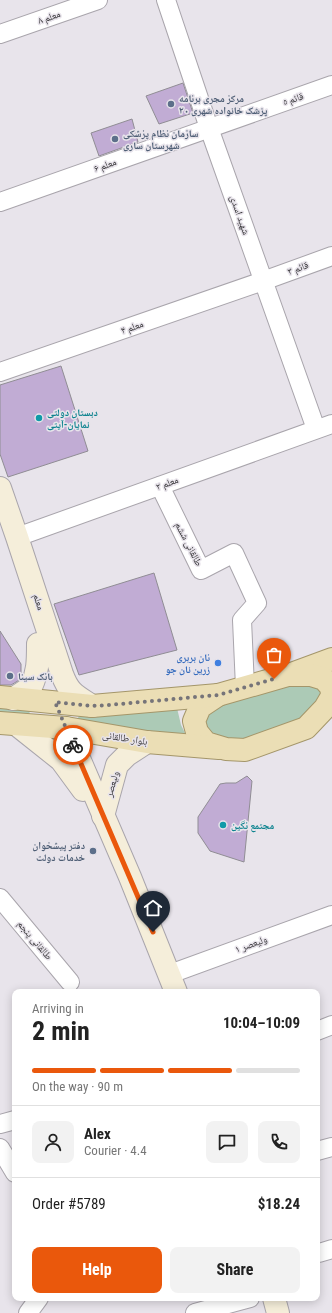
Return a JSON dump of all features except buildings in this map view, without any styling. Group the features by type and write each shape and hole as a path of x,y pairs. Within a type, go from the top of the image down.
{"main road":[{"name":"معلم","path":"0,488 9,533 55,702"},
{"name":"معلم","path":"9,533 66,685 73,694 92,706"},
{"path":"7,698 31,687 38,670 38,644"},
{"path":"7,698 92,706 218,695 288,675 332,659"},
{"path":"288,675 311,675 324,679 331,687 332,695 324,708 306,728"},
{"path":"218,695 200,707 194,721 197,732 206,743 226,749 245,750 306,728 332,713"},
{"path":"55,702 66,728"},
{"path":"9,724 61,760 103,816"},
{"name":"بلوار طالقانی","path":"9,724 66,728 147,742 226,749"},
{"name":"ولیعصر","path":"66,728 130,877 173,983"},
{"name":"ولیعصر","path":"103,816 117,765 127,755 147,742"},
{"path":"275,1301 278,1313"}],"street":[{"name":"معلم ۸","path":"0,34 98,0"},
{"name":"شهید اسدی","path":"166,0 263,281 324,426"},
{"name":"قائم ٥","path":"209,128 332,85"},
{"name":"معلم ۶","path":"0,202 209,128"},
{"name":"قائم ٣","path":"263,281 332,256"},
{"name":"معلم ۴","path":"0,372 263,281"},
{"name":"معلم ٢","path":"9,533 160,486 324,426"},
{"name":"طالقانی ششم","path":"160,486 201,570 234,553 257,603 242,620 245,687"},
{"name":"طالقانی پنجم","path":"0,898 70,982"},
{"name":"ولیعصر ١","path":"173,983 332,915"},
{"path":"320,1030 332,1026"},
{"path":"0,1124 12,1121"},
{"path":"320,1150 332,1147"},
{"path":"0,1148 12,1168"},
{"path":"28,1313 37,1301"},
{"path":"196,1313 239,1301"}],"green space":[{"path":"291,681 317,684 325,696 304,722 249,741 223,742 207,734 200,721 207,709"},
{"path":"0,700 30,703 29,724 0,720"},
{"path":"177,708 181,725 188,739 80,722 78,717 85,713"}],"way so far":[{"path":"73,745 55,702 92,706 218,695 274,679"}],"place":[{"name":"مرکز مجری برنامه پزشک خانواده شهری ٢٠","path":"171,104"},
{"name":"سازمان نظام پزشکی شهرستان ساری","path":"115,139"},
{"name":"دبستان دولتی نمایان-آیتی","path":"39,418"},
{"name":"نان بربری زرین نان جو","path":"218,663"},
{"name":"بانک سینا","path":"10,676"},
{"name":"مجتمع نگین","path":"223,825"},
{"name":"دفتر پیشخوان خدمات دولت","path":"93,851"}],"route":[{"path":"73,745 153,932"}]}
